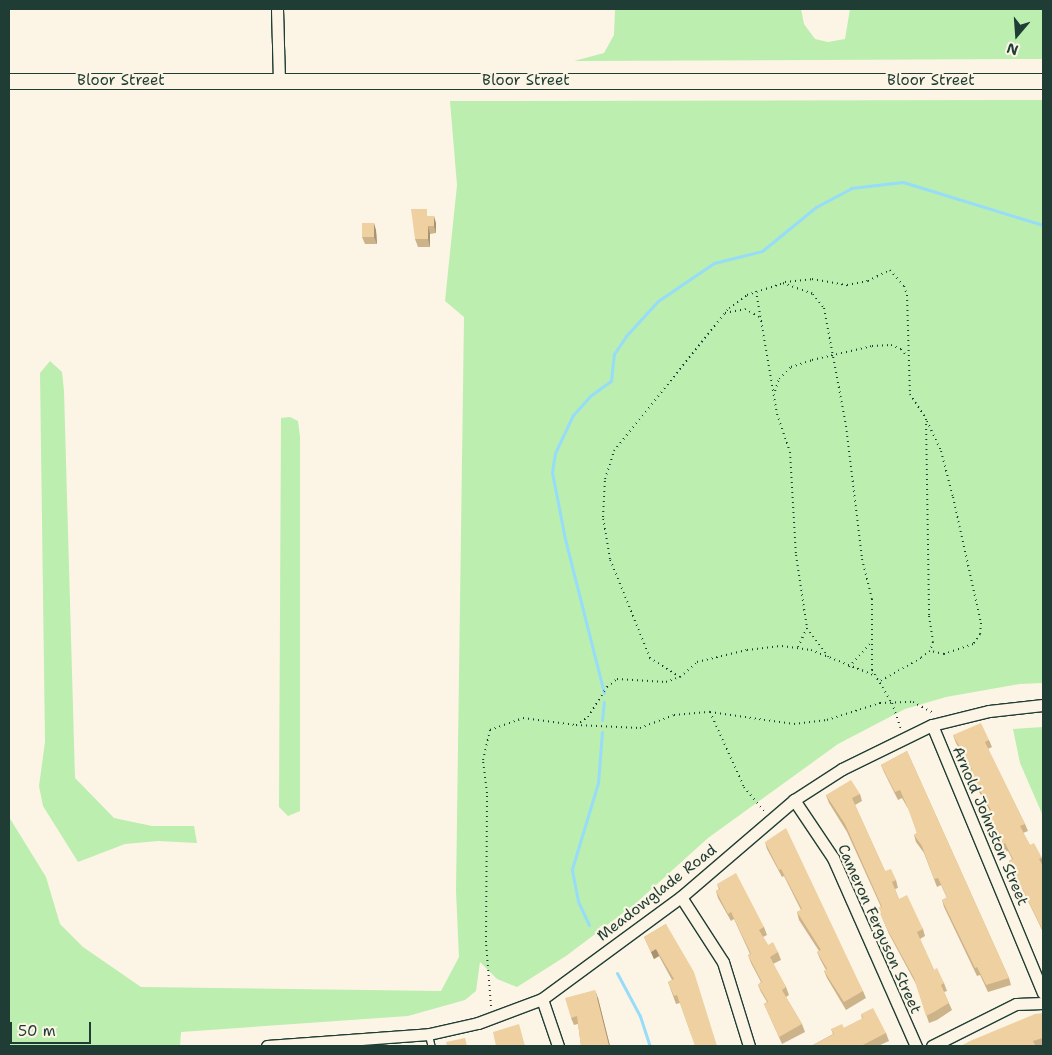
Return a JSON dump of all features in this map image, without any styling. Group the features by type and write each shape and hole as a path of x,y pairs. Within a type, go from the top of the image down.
{"main road":[{"name":"Bloor Street","path":"9,81 1043,82"}],"street":[{"path":"277,9 279,81"},
{"name":"Meadowglade Road","path":"268,1046 429,1034 490,1018 542,999 682,897 794,800 842,769 904,737 932,725 989,711 1043,705"},
{"name":"Arnold Johnston Street","path":"932,725 1043,993"},
{"name":"Cameron Ferguson Street","path":"794,800 833,858 916,1046"},
{"path":"682,897 723,962 749,1046"},
{"path":"542,999 558,1046"},
{"path":"932,1046 1016,1004 1043,1003"}],"lane":[{"path":"429,1034 432,1046"}],"path":[{"path":"680,677 650,658 632,618 610,559 603,517 605,479 623,436 724,314 756,291 783,283 812,279 847,285 868,281 890,270 904,286 907,295 910,394 926,418 941,452 981,623 980,634 973,644 944,654 930,651"},
{"path":"783,283 813,294 824,308 854,476 862,559 872,599 872,670 892,703 904,737"},
{"path":"756,291 774,394 790,452 796,555 807,628 804,640 797,648"},
{"path":"724,314 745,309 761,318"},
{"path":"774,394 779,379 791,367 833,355 891,345 900,349 908,358"},
{"path":"880,681 930,651 933,642 929,616 926,418"},
{"path":"807,628 830,658"},
{"path":"849,667 872,642"},
{"path":"576,725 588,718 607,687 617,679 666,682 680,677 697,662 747,650 782,646 797,648 830,658 876,676"},
{"path":"490,1018 492,995 486,942 487,793 483,760 490,730 523,718 576,725 640,728 674,715 710,712 794,724 827,720 880,704 913,702 946,722"},
{"path":"710,712 744,787 771,820"}],"green space":[{"path":"615,9 801,9 804,24 815,39 828,42 845,39 850,9 1043,9 1043,59 574,61 604,53 614,35"},
{"path":"1043,100 1043,683 1020,684 946,697 905,709 838,744 708,838 635,904 566,956 517,987 497,979 480,962 476,991 465,1000 408,1016 181,1032 180,1046 9,1046 9,817 46,877 60,924 83,947 141,987 441,991 459,957 456,891 464,317 445,301 457,185 450,101"},
{"path":"50,361 62,372 64,391 75,778 114,818 152,826 194,826 197,843 158,841 125,844 78,862 43,806 39,786 45,742 40,373"},
{"path":"290,417 298,421 300,437 300,811 288,816 279,807 281,418"},
{"path":"1043,727 1043,816 1020,763 1013,729"}],"building":[{"path":"411,209 427,209 427,216 434,216 434,226 428,226 428,239 415,239"},
{"path":"362,223 374,223 374,237 362,237"},
{"path":"981,723 989,740 985,742 1025,824 1020,826 1030,845 1034,843 1042,858 1039,859 1043,866 1043,931 1009,861 1013,859 1005,843 1002,845 987,812 991,810 969,771 972,769 953,735"},
{"path":"907,751 1009,978 986,985 977,967 975,968 942,900 947,897 938,878 934,879 922,846 914,835 917,833 900,790 895,792 881,765"},
{"path":"851,780 860,794 852,798 885,871 891,869 896,880 892,882 899,899 907,895 923,929 917,932 934,970 937,968 944,983 941,985 949,1003 926,1016 914,978 886,927 878,908 882,907 845,824 826,795"},
{"path":"786,828 863,991 844,1002 824,971 827,969 817,952 821,950 797,912 802,909 765,842"},
{"path":"736,873 764,927 759,930 768,945 773,942 778,952 770,957 786,987 782,990 802,1024 779,1037 764,1004 768,1002 758,985 762,982 748,955 751,954 731,912 728,914 716,891 720,889 717,884"},
{"path":"666,924 694,972 717,1046 695,1046 677,995 674,996 668,982 674,979 656,949 651,952 644,937"},
{"path":"595,990 609,1046 581,1046 577,1016 571,1018 565,998"},
{"path":"873,1008 886,1033 861,1046 811,1046 834,1034 831,1029 842,1024 844,1028 863,1018 861,1014"},
{"path":"1043,1013 1043,1038 1033,1041 1035,1045 1033,1046 961,1046 1035,1014"},
{"path":"519,1024 525,1046 496,1046 493,1032"},
{"path":"465,1038 467,1046 447,1046 446,1042"}],"waterway":[{"path":"604,693 565,539 552,472 555,453 573,415 590,396 611,381 614,354 626,336 658,301 714,263 762,251 816,207 851,188 903,182 1043,225"},
{"path":"602,720 604,702"},
{"path":"589,925 578,901 572,869 598,783 602,732"},
{"path":"617,973 640,1016 650,1046"}]}
